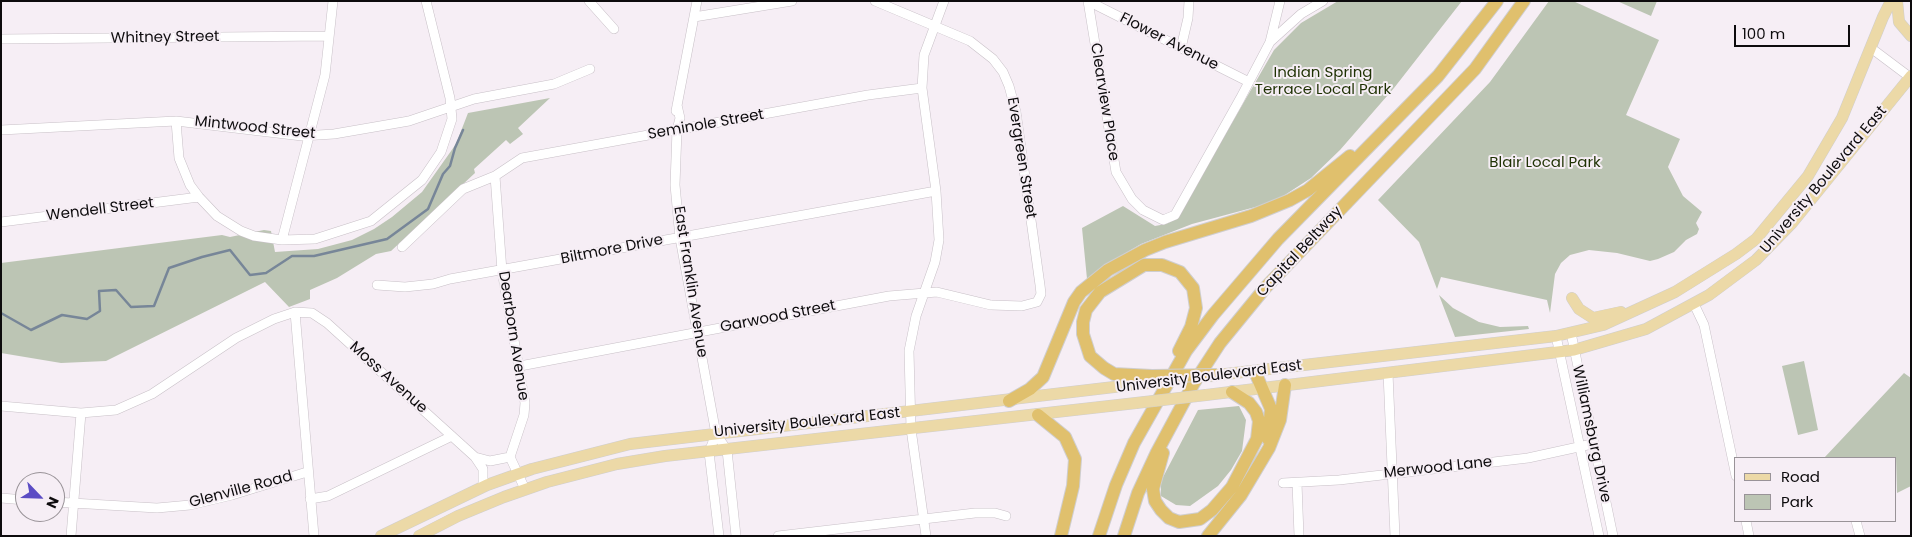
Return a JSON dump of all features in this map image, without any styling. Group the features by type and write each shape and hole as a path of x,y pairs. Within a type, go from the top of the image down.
{"highway":[{"name":"Capital Beltway","path":"1099,536 1116,485 1134,443 1186,351 1213,315 1278,239 1456,56 1497,1"},
{"name":"Capital Beltway","path":"1124,536 1138,492 1156,452 1183,402 1220,343 1249,306 1475,69 1524,1"},
{"path":"1009,400 1030,389 1043,377 1074,302 1092,282 1120,263 1145,250 1272,208 1308,190 1420,95"},
{"path":"1134,443 1191,327 1196,308 1193,288 1180,272 1172,267 1152,264 1134,269 1100,292 1086,310 1083,334 1090,356 1104,368 1127,376 1150,380 1217,375"},
{"path":"1255,372 1264,388 1271,409 1266,447 1255,474"},
{"path":"1208,536 1225,517 1255,474 1276,435 1285,385"},
{"path":"1183,402 1162,457 1154,488 1155,501 1160,510 1169,518 1190,522 1200,519 1223,498 1243,469 1257,439 1259,421 1256,412 1249,403 1232,392"},
{"path":"1038,415 1065,437 1075,459 1073,486 1061,536"}],"main road":[{"name":"University Boulevard East","path":"1217,375 1556,336 1603,325 1675,292 1736,254 1756,239 1808,176 1842,118 1891,1"},
{"path":"1897,1 1898,22 1911,36"},
{"name":"University Boulevard East","path":"419,536 458,516 525,489 617,464 1559,352 1574,350 1646,329 1694,304 1756,260 1792,223 1910,77"},
{"path":"1572,298 1579,309 1594,318 1614,312 1632,312"},
{"name":"University Boulevard East","path":"381,536 483,487 519,474 630,444 1009,400 1150,380"}],"street":[{"path":"282,240 325,75 333,1"},
{"path":"176,121 179,158 190,185 217,216 242,231 254,236 282,240 315,239 371,221 398,202 422,180 441,152 452,119 451,105 426,1"},
{"path":"589,1 614,29"},
{"name":"East Franklin Avenue","path":"697,1 678,105 680,118 677,130 675,185 680,238 696,333 716,434 727,450 736,536"},
{"path":"694,17 792,1"},
{"name":"Evergreen Street","path":"875,1 970,41 993,59 1009,86 1016,112 1040,285 1041,294 1037,302"},
{"path":"926,536 911,429 910,352 916,316 935,262 939,240 936,191 922,88 924,55 944,1"},
{"name":"Flower Avenue","path":"1088,1 1248,82"},
{"name":"Clearview Place","path":"1088,1 1116,172 1132,199 1143,210 1155,217 1163,220 1174,215 1248,82"},
{"path":"1181,48 1188,18 1189,1"},
{"path":"1248,82 1270,42 1280,1"},
{"path":"1270,42 1301,14 1323,1"},
{"name":"Whitney Street","path":"1,39 329,36"},
{"path":"1871,48 1910,77"},
{"name":"Mintwood Street","path":"1,130 176,121 309,136 334,134 409,121 451,105 474,99 554,84 590,69"},
{"name":"Seminole Street","path":"402,247 463,189 491,178 522,158 868,95 922,88"},
{"name":"Dearborn Avenue","path":"491,178 502,271 525,403 524,415 510,457"},
{"name":"Biltmore Drive","path":"377,285 414,287 936,191"},
{"name":"Wendell Street","path":"1,222 199,197"},
{"name":"Garwood Street","path":"520,366 889,296 937,292 991,306 1022,306 1037,302"},
{"path":"1694,304 1704,325 1734,467"},
{"path":"1,406 81,412 116,410 152,394 236,338 274,319 295,312 307,472 314,536"},
{"name":"Moss Avenue","path":"295,312 312,313 327,323 475,457 483,469 483,487"},
{"name":"Williamsburg Drive","path":"1571,333 1592,444 1613,536"},
{"name":"Williamsburg Drive","path":"1556,336 1599,536"},
{"path":"1388,373 1395,536"},
{"path":"71,536 81,412"},
{"path":"716,434 709,452 719,536"},
{"path":"310,499 328,496 452,436"},
{"name":"Merwood Lane","path":"1283,483 1528,458 1592,444"},
{"path":"475,457 490,461 510,457 525,489"},
{"name":"Glenville Road","path":"65,503 157,508 190,505 232,495 307,472"},
{"path":"1297,483 1299,536"},
{"path":"1,498 15,499"},
{"path":"778,536 833,532 975,513 995,513 1006,516"},
{"path":"1746,522 1749,536"},
{"path":"1856,522 1860,536"}],"green space":[{"name":"Indian Spring Terrace Local Park","path":"1338,1 1462,1 1394,88 1340,150 1311,178 1274,202 1192,224 1141,244 1104,266 1087,279 1082,228 1123,206 1155,226 1166,224 1177,218 1274,50 1301,23"},
{"name":"Blair Local Park","path":"1549,1 1573,1 1659,40 1626,115 1680,139 1668,167 1683,196 1702,212 1696,223 1699,229 1697,234 1686,240 1674,252 1658,259 1650,261 1617,253 1589,250 1570,255 1561,263 1555,274 1550,313 1547,300 1441,277 1437,289 1419,242 1378,200 1490,82"},
{"path":"1617,1 1657,1 1651,16"},
{"path":"550,98 518,128 523,134 510,144 506,140 474,169 475,173 391,251 376,254 337,278 310,290 310,299 289,307 265,282 106,361 61,363 1,353 1,263 222,235 230,237 264,230 271,231 275,252 318,249 352,240 392,217 422,192 456,144 468,113"},
{"path":"1439,295 1453,308 1479,322 1500,327 1528,326 1529,329 1455,337"},
{"path":"1804,361 1818,430 1798,435 1782,366"},
{"path":"1904,373 1911,378 1911,486 1897,493 1897,457 1825,457"},
{"path":"1239,406 1246,420 1242,451 1231,470 1218,486 1190,506 1176,505 1161,496 1161,481 1198,410"}],"waterway":[{"path":"1,313 31,330 62,315 87,319 100,311 99,291 116,290 131,307 154,306 169,268 202,257 230,250 250,275 266,273 292,256 314,256 387,239 428,209 443,174 450,166 463,130"}]}
